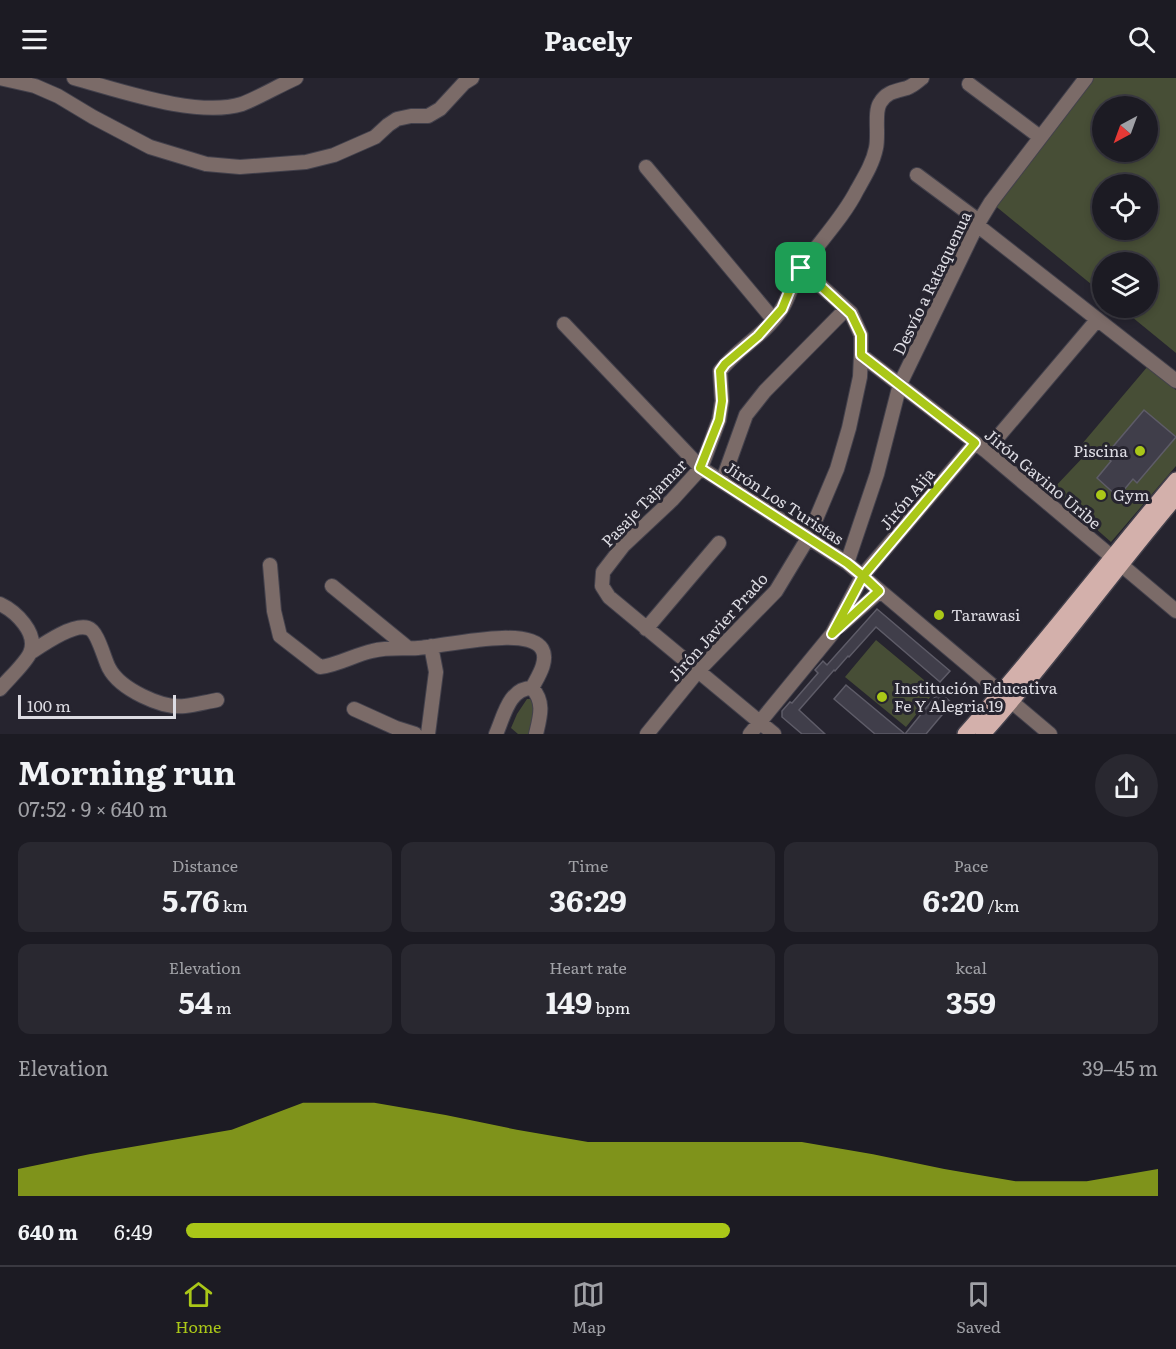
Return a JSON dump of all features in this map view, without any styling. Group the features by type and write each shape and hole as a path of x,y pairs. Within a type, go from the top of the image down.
{"main road":[{"path":"983,734 1006,698 1176,480"},
{"path":"1115,561 1176,497"},
{"path":"965,734 1006,698"}],"street":[{"path":"0,78 35,86 58,96 150,147 206,164 240,167 306,162 334,155 375,137 398,119 428,116 440,109 472,78"},
{"path":"74,78 137,95 209,108 241,104 296,78"},
{"name":"Pasaje Tajamar","path":"646,629 609,597 603,586 603,572 623,546 672,500 700,468 719,420 722,401 720,371 782,309 801,268 852,200 876,150 878,132 876,114 879,104 889,93 893,84 910,87 922,78"},
{"name":"Desvío a Rataquenua","path":"847,563 877,474 900,384 978,223 991,202 1082,80"},
{"path":"969,84 1040,137"},
{"path":"646,167 773,319"},
{"path":"917,175 1176,381"},
{"path":"801,268 851,314 861,335 861,355"},
{"path":"722,482 746,415 765,391 846,309"},
{"name":"Jirón Aija","path":"832,634 863,576 1097,320"},
{"name":"Jirón Los Turistas","path":"564,324 700,468 847,563 1050,734"},
{"name":"Jirón Gavino Uribe","path":"861,355 981,447 1176,611"},
{"name":"Jirón Javier Prado","path":"646,734 698,671 776,591 808,538 837,469 849,428 860,377 861,355"},
{"path":"719,543 646,629 774,734"},
{"path":"270,565 274,612 280,636 320,667 391,647 431,646 501,637 534,643 541,647 544,662 536,691 541,714 536,734"},
{"path":"332,586 408,648"},
{"path":"750,734 832,634 879,591"},
{"path":"0,604 15,613 26,625 32,646 30,653"},
{"path":"0,689 30,653 73,630 88,628 94,632 114,676 136,692 154,701 173,706 184,707 217,700"},
{"path":"428,734 436,672 431,646"},
{"path":"498,733 516,693 524,688 536,691"},
{"path":"354,710 415,734"}],"green space":[{"path":"1091,78 1176,78 1176,353 1133,318 1158,318 1158,252 1092,252 1092,285 993,204"},
{"path":"1148,366 1176,390 1176,466 1111,542 1052,490 1088,452 1082,444"},
{"path":"876,640 936,690 906,727 845,677"},
{"path":"527,699 530,699 537,707 530,734 518,734 511,728"}],"building":[{"path":"1144,410 1176,437 1137,483 1133,479 1118,497 1097,478 1111,461 1105,456"},
{"path":"877,609 950,671 940,682 876,627 799,710 825,734 802,734 782,717 782,711 818,673 815,670 823,661 827,665"},
{"path":"846,685 905,734 875,734 834,699"},
{"path":"939,692 952,703 926,734 905,734"}],"place":[{"name":"Piscina","path":"1140,451"},
{"name":"Gym","path":"1101,495"},
{"name":"Tarawasi","path":"939,615"},
{"name":"Institución Educativa Fe Y Alegria 19","path":"882,697"}],"route":[{"path":"801,268 782,309 758,336 720,371 722,401 719,420 700,468 847,563 863,576 832,634 879,591 863,576 975,443 861,355 861,335 851,314 801,268"}]}
